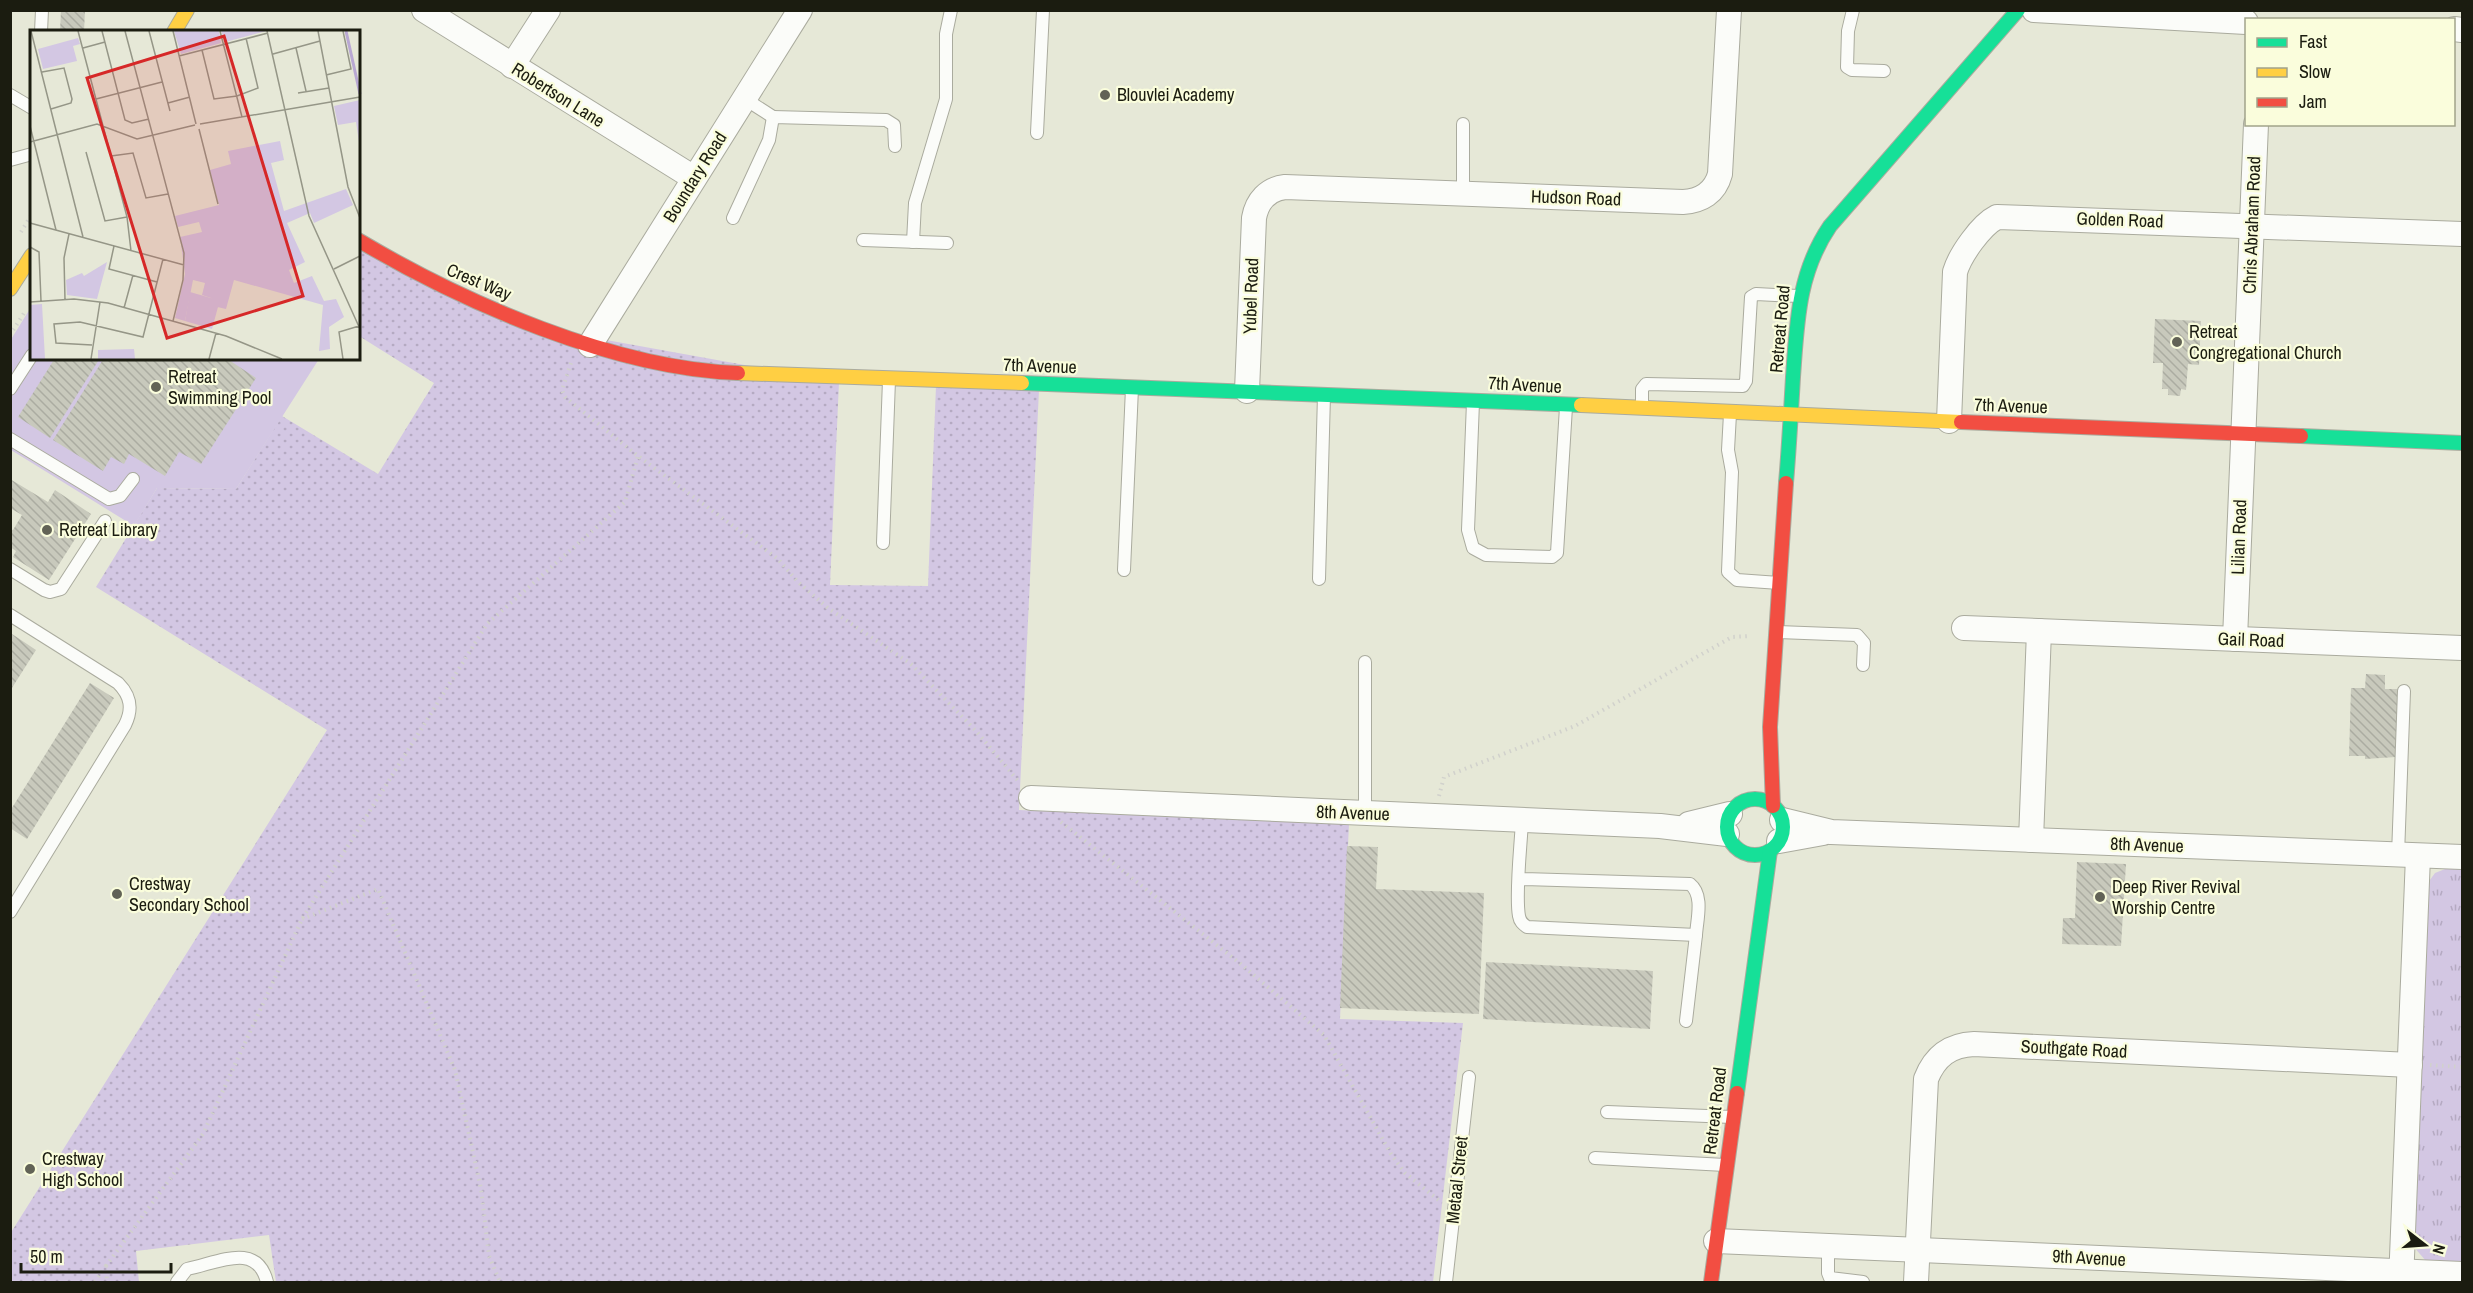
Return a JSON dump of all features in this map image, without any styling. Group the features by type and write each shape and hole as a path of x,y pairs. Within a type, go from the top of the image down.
{"street":[{"path":"175,30 187,10"},
{"name":"Robertson Lane","path":"424,10 694,178"},
{"path":"512,66 548,10"},
{"name":"Boundary Road","path":"590,345 800,10"},
{"name":"Hudson Road","path":"1260,202 1273,189 1285,187 1683,202 1705,197 1718,183 1729,10"},
{"name":"Retreat Road","path":"1711,1282 1755,944 1776,830 1770,727 1800,296 1809,260 1830,226 2018,10"},
{"path":"2034,10 2137,13 2245,21"},
{"name":"Chris Abraham Road","path":"2243,434 2256,126"},
{"name":"Yubel Road","path":"1247,391 1254,218 1260,202"},
{"name":"Golden Road","path":"1949,421 1955,272 1961,259 1993,218 2007,216 2463,234"},
{"name":"Crest Way","path":"360,241 400,266 459,295 590,345"},
{"path":"10,289 30,258"},
{"name":"7th Avenue","path":"590,345 643,362 698,372 1324,394 2463,443"},
{"name":"Lilian Road","path":"2235,639 2243,434"},
{"name":"Gail Road","path":"1964,628 2463,648"},
{"path":"2031,840 2039,631"},
{"name":"Retreat Road","path":"1755,770 1770,727"},
{"path":"1741,867 1735,824 1750,786"},
{"name":"8th Avenue","path":"1031,798 1675,827 1735,824"},
{"path":"1763,800 1776,830 1753,855 1735,824 1763,800"},
{"name":"8th Avenue","path":"1776,830 2463,857"},
{"path":"2401,1277 2410,1065 2408,855"},
{"name":"Retreat Road","path":"1749,896 1755,944"},
{"name":"Southgate Road","path":"1916,1282 1926,1079 1938,1058 1954,1047 1974,1044 2410,1065"},
{"name":"9th Avenue","path":"1716,1241 2401,1277 2463,1274"}],"lane":[{"path":"41,30 42,10"},
{"path":"913,242 915,203 946,99 946,34 951,10"},
{"path":"1037,133 1043,10"},
{"path":"1853,10 1848,31 1847,66 1852,70 1884,71"},
{"path":"10,95 30,107"},
{"path":"745,99 773,117 886,120 894,125 894,146"},
{"path":"733,218 769,140 773,117"},
{"path":"1463,124 1463,194"},
{"path":"10,160 30,155"},
{"path":"863,240 946,243"},
{"path":"1642,408 1642,389 1646,384 1743,386 1746,381 1751,297 1756,294 1800,296"},
{"path":"10,389 30,358"},
{"path":"883,543 889,379"},
{"path":"1124,570 1132,387"},
{"path":"1318,579 1324,394"},
{"path":"1473,400 1468,530 1473,548 1486,555 1552,557 1557,553 1566,405"},
{"path":"1730,411 1728,572 1737,580 1780,583"},
{"path":"10,439 110,499 120,496 133,478"},
{"path":"10,569 44,590 50,592 61,589 105,521"},
{"path":"10,615 118,683 128,695 131,706 126,725 10,912"},
{"path":"1777,632 1857,635 1864,643 1863,665"},
{"path":"1365,662 1365,814"},
{"path":"2404,691 2408,855"},
{"path":"1522,820 1519,913 1523,924 1527,927 1696,935"},
{"path":"1520,879 1690,884 1698,893 1698,899 1686,1021"},
{"name":"Metaal Street","path":"1446,1282 1469,1077"},
{"path":"1606,1112 1733,1117"},
{"path":"1595,1158 1727,1165"},
{"path":"1828,1246 1830,1278 1863,1282"},
{"path":"177,1282 187,1269 246,1256 256,1260 263,1268 267,1282"}],"path":[{"path":"10,334 30,304"},
{"path":"590,345 575,354 563,387 563,394 638,456 778,559 798,582 828,608 911,663 977,732 1031,798"},
{"path":"95,1282 203,1134 302,919 487,624 625,502 638,456"},
{"path":"1433,817 1444,777 1575,726 1732,637 1758,636"},
{"path":"1059,820 1242,965 1324,1035 1391,1154 1405,1173 1454,1211"},
{"path":"302,919 378,890 455,1070 481,1189 489,1256 500,1282"},
{"path":"2410,1065 2463,1066"},
{"path":"106,1266 108,1282"}],"green space":[{"path":"360,248 507,322 839,382 830,585 928,586 936,386 1039,390 1019,810 1349,824 1340,1019 1463,1023 1433,1282 276,1282 269,1235 136,1251 139,1282 11,1282 10,1234 327,730 96,587 157,488 236,489 282,416 378,474 434,383 360,337"},
{"name":"Retreat Swimming Pool","path":"30,309 30,360 318,360 236,489 157,488 134,526 11,450 10,341"},
{"path":"2450,867 2462,867 2462,1265 2426,1261 2413,1246 2427,884 2435,873"}],"building":[{"path":"61,10 85,10 84,30 60,30"},
{"name":"Retreat Congregational Church","path":"2155,319 2201,321 2199,365 2188,364 2186,390 2181,389 2180,396 2168,395 2168,389 2162,389 2163,363 2153,363"},
{"path":"54,360 99,360 50,438 18,417"},
{"path":"103,360 229,360 256,378 201,464 179,452 165,476 129,454 124,464 111,457 103,471 53,440"},
{"name":"Retreat Library","path":"10,479 48,502 55,490 91,514 49,580 13,557 16,551 10,547 10,529 13,530 22,515 10,508"},
{"path":"12,634 36,650 10,691 10,636"},
{"path":"2366,674 2385,675 2385,689 2398,689 2396,757 2365,759 2365,756 2349,756 2351,688 2365,688"},
{"path":"90,683 114,698 27,839 10,828 10,811"},
{"path":"1347,846 1378,847 1376,889 1484,893 1479,1014 1340,1008"},
{"name":"Deep River Revival Worship Centre","path":"2077,862 2126,864 2121,946 2062,944 2063,918 2075,918"},
{"path":"1486,962 1653,971 1650,1029 1483,1019"}],"traffic: fast":[{"path":"1786,483 1798,317 1805,280 1819,244 1830,226 2018,10"},
{"path":"1022,383 1581,405"},
{"path":"2301,436 2462,443"},
{"path":"1755,799 1766,801 1775,807 1781,816 1783,827 1781,838 1775,847 1766,853 1755,855 1744,853 1735,847 1729,838 1727,827 1729,816 1735,807 1744,801 1755,799"},
{"path":"1737,1093 1770,851"}],"traffic: slow":[{"path":"175,30 187,10"},
{"path":"10,289 30,258"},
{"path":"738,373 1022,383"},
{"path":"1581,405 1961,422"}],"traffic: jam":[{"path":"360,241 445,287 542,329 592,346 642,359 691,369 738,373"},
{"path":"1961,422 2301,436"},
{"path":"1773,806 1770,727 1786,483"},
{"path":"1711,1282 1737,1093"}],"place":[{"name":"Blouvlei Academy","path":"1105,95"},
{"name":"Retreat Congregational Church","path":"2177,342"},
{"name":"Retreat Swimming Pool","path":"156,387"},
{"name":"Retreat Library","path":"47,530"},
{"name":"Crestway Secondary School","path":"117,894"},
{"name":"Deep River Revival Worship Centre","path":"2100,897"},
{"name":"Crestway High School","path":"30,1169"}]}
